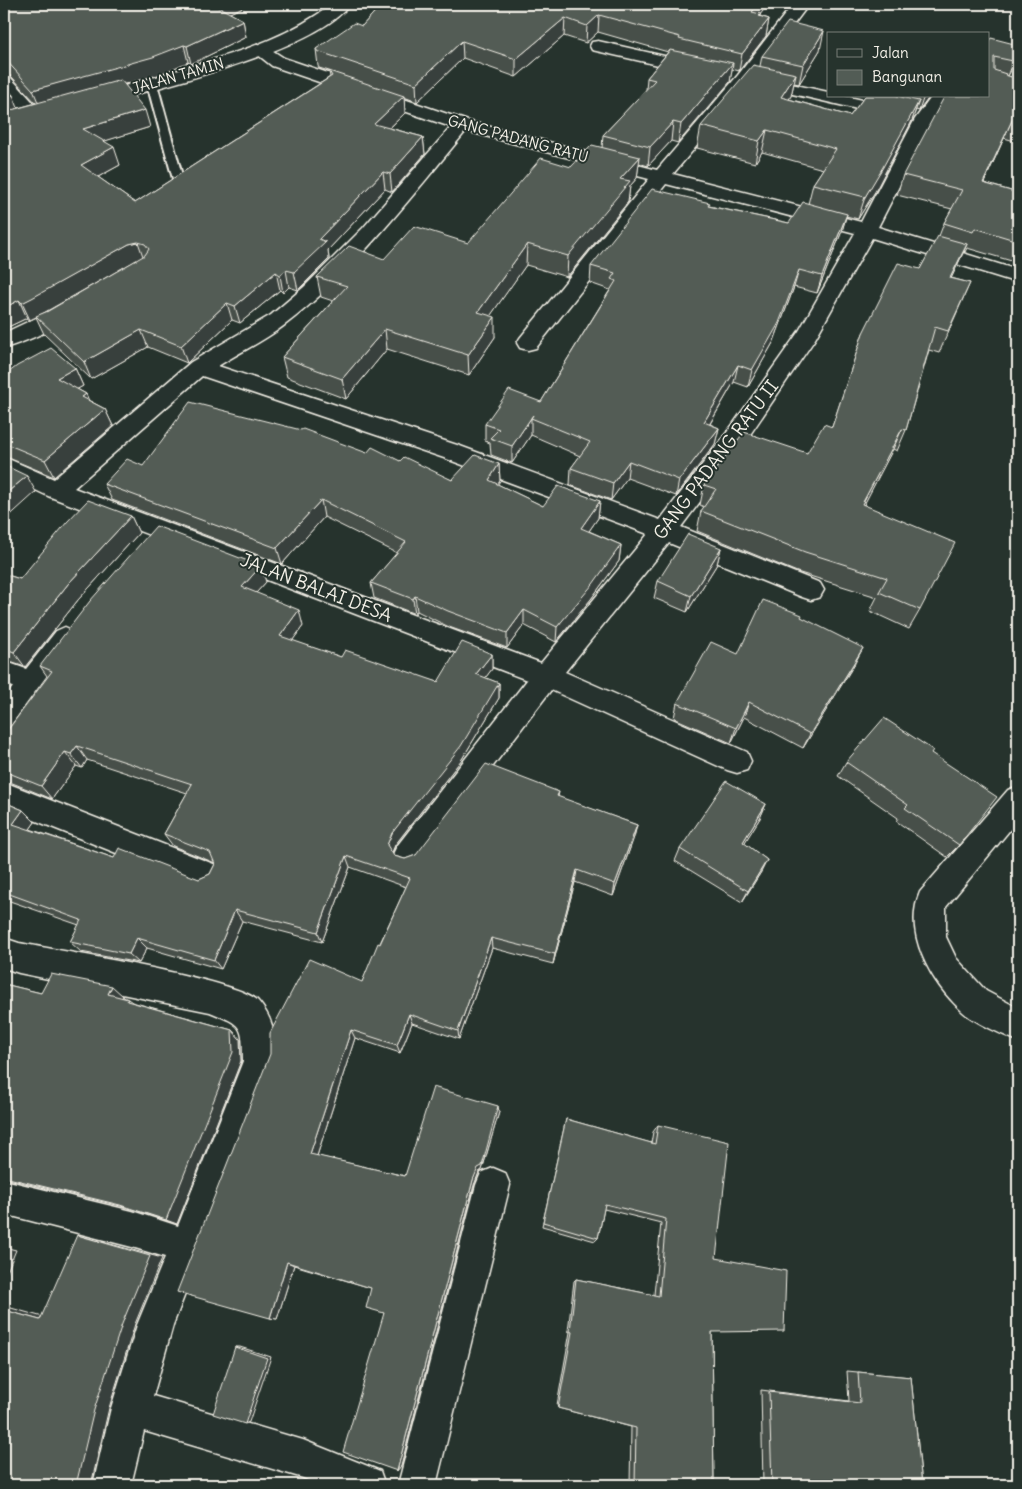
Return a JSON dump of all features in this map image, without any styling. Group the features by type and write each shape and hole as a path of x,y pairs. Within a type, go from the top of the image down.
{"street":[{"name":"JALAN TAMIN","path":"80,104 261,51 291,39 323,20 342,4"},
{"path":"528,343 662,176 744,79 801,4"},
{"path":"598,46 827,97"},
{"name":"GANG PADANG RATU","path":"261,51 278,62 462,125 867,230 1018,277"},
{"path":"4,81 27,118 53,111"},
{"path":"830,98 924,119"},
{"name":"GANG PADANG RATU II","path":"407,856 546,676 665,531 739,433 808,334 867,230 924,119 940,98"},
{"path":"56,490 199,367 278,320 311,292 370,232 462,125"},
{"path":"4,342 48,322 91,297"},
{"path":"199,367 452,452 665,531 811,590"},
{"name":"JALAN BALAI DESA","path":"4,465 56,490 546,676 736,761"},
{"path":"139,550 159,529"},
{"path":"4,719 76,622"},
{"path":"4,672 30,682"},
{"path":"4,795 206,876"},
{"path":"1018,799 931,902 931,938 946,969 975,1002 1018,1025"},
{"path":"4,953 20,958 210,996 246,1010 259,1031 259,1061 155,1325 130,1408 112,1485"},
{"path":"417,1485 493,1185"},
{"path":"4,1197 132,1229 187,1247"},
{"path":"130,1408 303,1459 366,1485"}],"lane":[{"path":"152,84 178,180"}],"building":[{"path":"4,4 213,4 243,20 187,46 184,45 153,57 33,90 4,58"},
{"path":"382,4 758,4 752,12 761,14 759,16 769,19 742,54 679,39 680,37 599,15 587,26 565,18 516,59 462,41 416,84 317,51 316,49 354,23 362,26"},
{"path":"788,22 824,31 803,65 762,56"},
{"path":"991,38 1018,45 1018,52 1013,61 994,57 994,70 1018,79 1018,120 1013,118 983,183 1018,193 1018,241 975,228 973,232 944,223 962,190 903,175 944,98 990,98"},
{"path":"670,50 733,63 681,124 673,122 650,147 603,135 655,80 647,78"},
{"path":"753,65 796,74 781,97 850,116 864,98 905,98 919,101 865,197 813,184 836,149 767,130 759,141 701,126"},
{"path":"329,71 404,96 374,124 423,137 390,174 383,172 319,239 326,242 294,272 286,270 280,275 276,272 235,306 227,303 181,346 141,330 84,362 36,316 145,255 149,249 145,244 138,242 129,244 32,298 22,303 19,300 4,308 4,112 121,80 145,110 83,129 114,147 81,165 135,203 332,76"},
{"path":"4,85 13,95 4,98"},
{"path":"592,145 640,157 620,179 630,181 568,256 527,244 478,312 495,317 468,355 385,329 342,379 282,357 347,286 317,277 349,246 384,259 414,226 468,243 541,158 571,167"},
{"path":"652,189 710,203 708,206 789,223 803,202 847,214 822,276 799,270 779,323 752,370 738,365 704,422 719,428 679,480 629,461 613,483 571,468 590,442 531,418 533,415 512,446 490,438 499,429 485,424 509,390 541,402 616,281 611,279 615,273 591,266"},
{"path":"938,236 967,244 950,278 970,283 948,331 935,327 906,430 902,429 862,504 955,543 920,610 879,592 887,578 805,552 701,511 716,489 704,485 744,432 807,453 824,424 832,427 863,333 898,263 920,269"},
{"path":"51,348 75,368 57,378 86,394 82,397 105,409 45,460 4,443 4,376 17,366"},
{"path":"190,402 303,429 367,453 372,447 400,461 404,457 452,480 475,455 499,464 489,480 543,506 558,486 600,501 581,528 621,545 593,584 557,627 524,610 507,633 448,611 415,596 413,599 371,583 406,542 321,500 277,548 104,484 127,459 143,466"},
{"path":"4,465 27,476 4,495"},
{"path":"88,500 131,516 68,584 14,652 4,648 4,574 20,579 67,522"},
{"path":"156,526 261,566 242,587 299,610 280,636 341,657 345,650 438,682 462,642 492,654 476,674 499,683 461,746 392,833 387,845 394,856 405,859 416,855 486,764 559,792 557,796 637,825 615,884 577,870 555,954 491,938 458,1031 409,1014 397,1045 351,1030 310,1154 405,1176 433,1087 498,1106 482,1166 478,1168 473,1180 397,1471 343,1452 384,1313 366,1308 371,1288 287,1262 270,1318 177,1292 270,1054 270,1033 309,959 362,982 378,943 380,944 410,878 346,856 318,932 235,910 214,960 137,938 129,954 70,942 81,920 4,892 4,802 23,810 13,824 114,858 119,848 199,879 210,874 215,864 210,852 164,834 192,784 77,746 71,754 65,752 41,786 4,771 4,735 52,671 40,666 90,601"},
{"path":"688,534 721,548 691,596 658,581"},
{"path":"763,600 802,615 801,617 863,648 810,734 749,702 736,728 677,703 711,642 738,654"},
{"path":"884,718 933,750 931,753 997,797 959,845 905,808 908,805 846,762"},
{"path":"726,781 766,804 743,842 767,860 748,891 680,849"},
{"path":"51,974 112,986 108,994 232,1030 233,1052 166,1220 120,1205 4,1177 4,984 41,993"},
{"path":"566,1119 655,1144 658,1125 729,1142 716,1258 786,1271 784,1331 712,1332 714,1485 635,1485 636,1428 558,1408 572,1332 570,1331 576,1279 659,1296 666,1219 605,1204 598,1238 543,1222"},
{"path":"77,1235 150,1256 122,1324 94,1410 76,1485 4,1485 4,1310 40,1320"},
{"path":"235,1347 267,1358 245,1424 213,1414"},
{"path":"858,1372 911,1377 922,1485 772,1485 769,1392 860,1403"}]}
